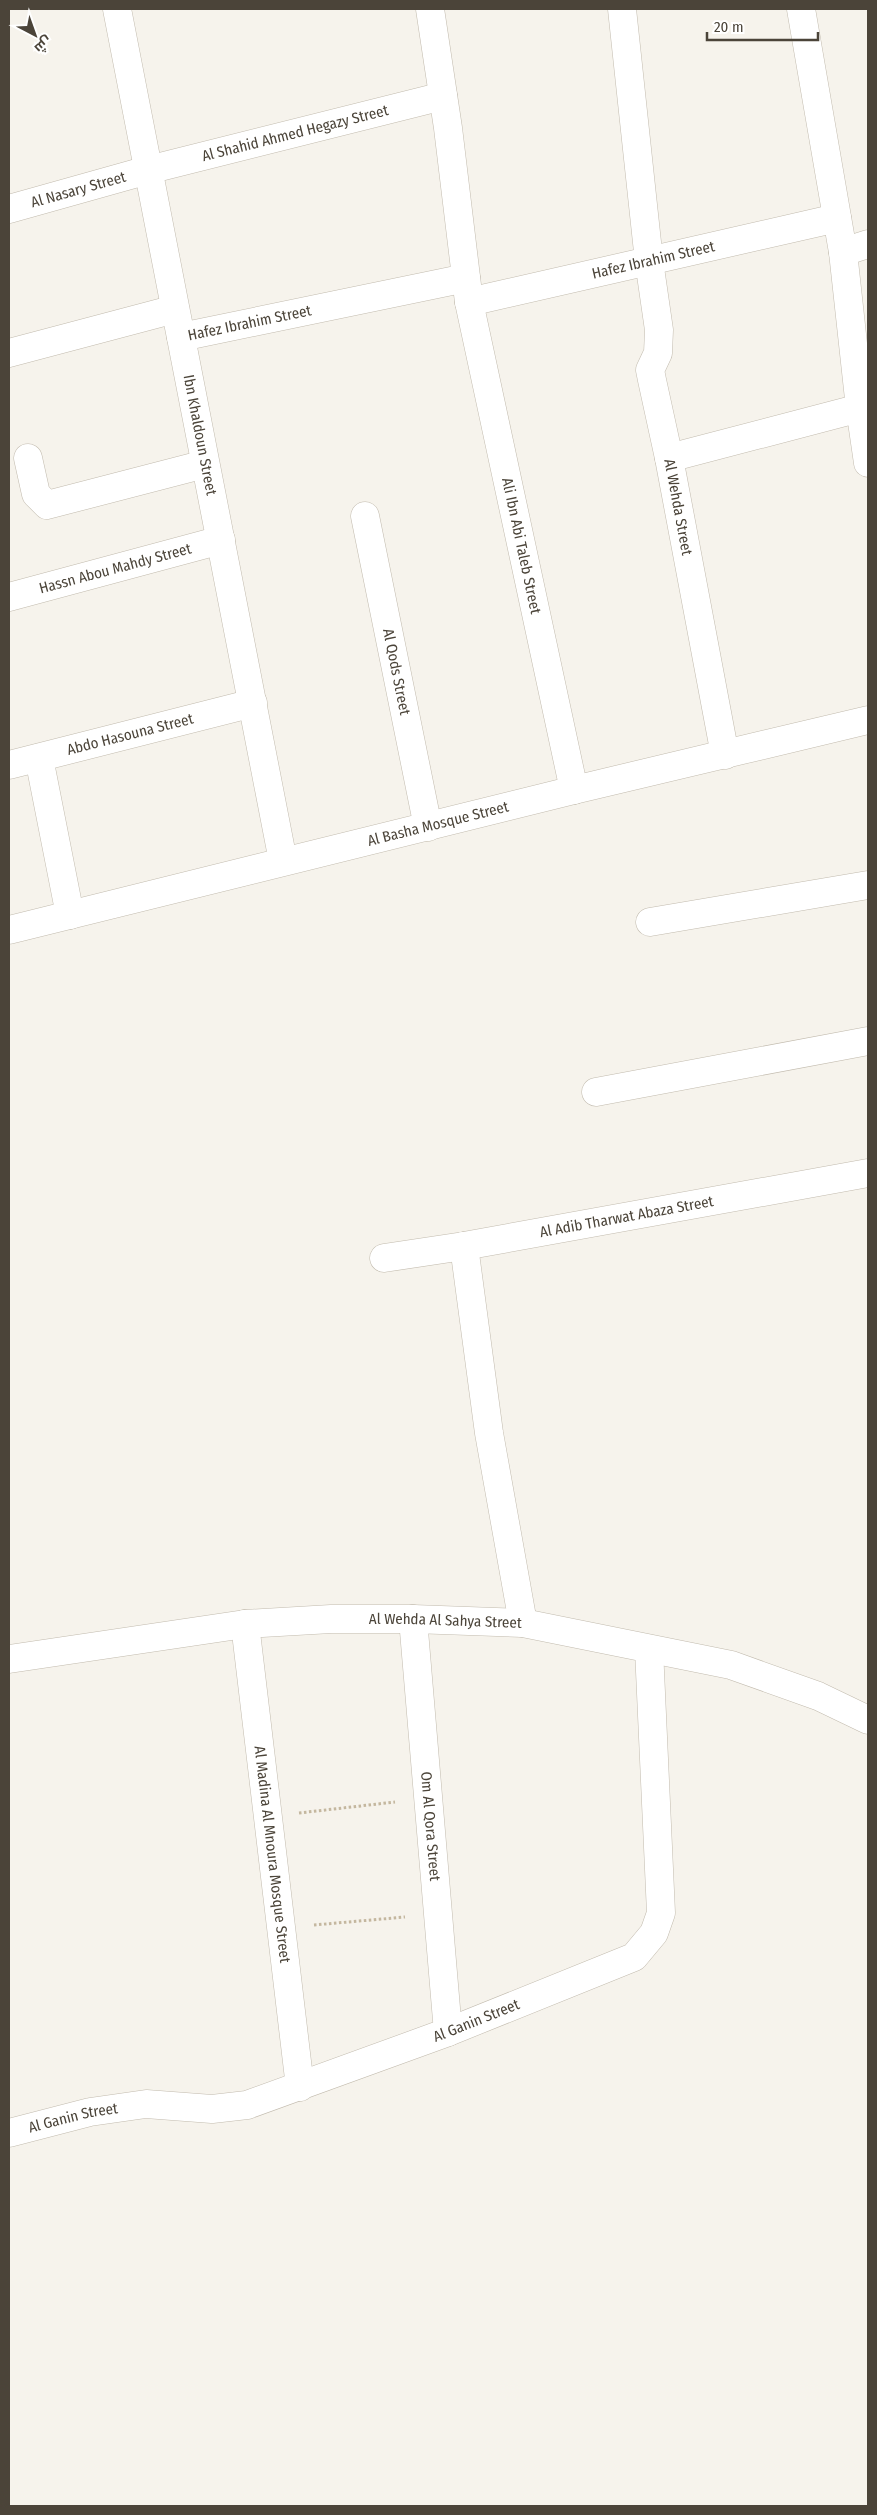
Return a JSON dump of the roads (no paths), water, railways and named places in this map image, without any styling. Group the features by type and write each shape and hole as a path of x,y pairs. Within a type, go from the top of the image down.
{"street":[{"name":"Ibn Khaldoun Street","path":"117,9 283,861"},
{"name":"Ali Ibn Abi Taleb Street","path":"430,9 444,96 467,290 574,790"},
{"name":"Al Wehda Street","path":"622,9 649,261 660,342 658,353 650,370 669,458 725,755"},
{"path":"802,9 837,218 856,248 860,408 868,463"},
{"name":"Al Shahid Ahmed Hegazy Street","path":"148,170 444,96"},
{"name":"Al Nasary Street","path":"9,209 148,170"},
{"name":"Hafez Ibrahim Street","path":"181,338 649,261 837,218"},
{"path":"9,353 175,309"},
{"path":"669,458 860,408"},
{"path":"28,458 36,494 47,505 206,464"},
{"name":"Al Qods Street","path":"365,516 428,827"},
{"name":"Hassn Abou Mahdy Street","path":"9,597 221,540"},
{"name":"Abdo Hasouna Street","path":"9,766 253,703"},
{"name":"Al Basha Mosque Street","path":"9,930 283,861 868,720"},
{"path":"39,758 70,916"},
{"path":"650,922 868,885"},
{"path":"596,1092 868,1041"},
{"name":"Al Adib Tharwat Abaza Street","path":"384,1258 464,1246 868,1173"},
{"path":"464,1246 489,1433 523,1623"},
{"name":"Al Wehda Al Sahya Street","path":"9,1659 245,1624 330,1619 413,1619 523,1623 730,1665 818,1696 868,1720"},
{"name":"Om Al Qora Street","path":"413,1619 448,2032"},
{"name":"Al Madina Al Mnoura Mosque Street","path":"245,1624 300,2087"},
{"name":"Al Ganin Street","path":"9,2133 90,2112 146,2104 212,2109 247,2105 448,2032 625,1962 642,1950 654,1933 661,1913 649,1649"}]}
